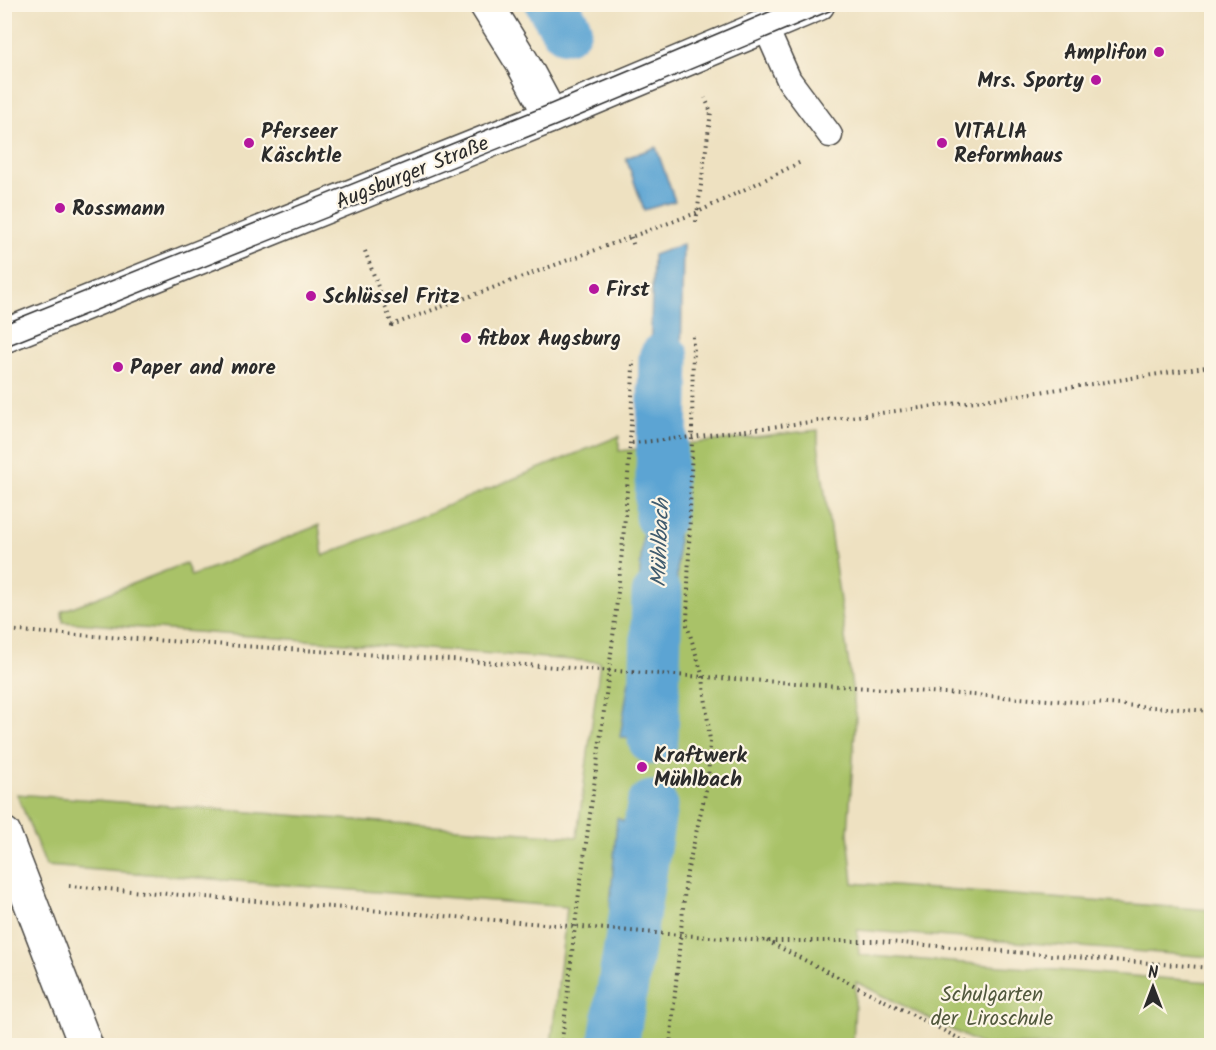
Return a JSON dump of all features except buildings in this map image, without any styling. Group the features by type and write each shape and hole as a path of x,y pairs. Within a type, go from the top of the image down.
{"street":[{"path":"486,4 522,62 551,116"},
{"name":"Augsburger Straße","path":"4,336 551,116 818,4"},
{"path":"4,834 86,1046"}],"lane":[{"path":"765,26 789,80 830,135"}],"path":[{"path":"687,59 711,112 696,222"},
{"path":"365,251 392,325 696,213 812,156 830,135"},
{"path":"631,237 634,248"},
{"path":"670,1046 686,877 708,781 710,741 703,676 687,625 693,335"},
{"path":"561,1046 574,927 610,672 632,443 633,360"},
{"path":"632,443 999,398 1212,366"},
{"path":"4,630 1212,711"},
{"path":"24,882 681,935 766,941 876,941 1212,968"},
{"path":"766,941 974,1046"}],"green space":[{"name":"Schulgarten der Liroschule","path":"818,430 856,716 848,833 853,883 1211,910 1211,957 857,930 859,955 1211,982 1211,1045 982,1045 856,982 853,1045 551,1045 567,907 46,866 17,794 577,837 600,662 63,622 62,611 186,563 191,576 319,525 323,556 619,436 619,451"}],"water":[{"path":"656,147 675,201 644,210 626,158"},
{"path":"683,244 680,427 648,431 653,255"},
{"path":"680,445 675,666 631,664 636,627 649,448"},
{"path":"629,680 674,683 672,740 620,737"},
{"path":"617,818 666,843 657,914 610,909"},
{"path":"606,943 649,948 633,1045 589,1045"}],"waterway":[{"name":"Mühlbach","path":"551,4 566,28"},
{"name":"Mühlbach","path":"660,516 664,358"},
{"name":"Mühlbach","path":"653,739 657,595"},
{"name":"Mühlbach","path":"613,1046 652,806"}],"tram line":[{"path":"4,324 546,106 788,4"},
{"path":"4,347 555,126 846,4"}],"place":[{"name":"Amplifon","path":"1159,52"},
{"name":"Mrs. Sporty","path":"1096,80"},
{"name":"Pferseer Käschtle","path":"249,143"},
{"name":"VITALIA Reformhaus","path":"942,143"},
{"name":"Rossmann","path":"60,208"},
{"name":"First","path":"594,289"},
{"name":"Schlüssel Fritz","path":"311,296"},
{"name":"fitbox Augsburg","path":"466,338"},
{"name":"Paper and more","path":"118,367"},
{"name":"Kraftwerk Mühlbach","path":"642,767"}]}
